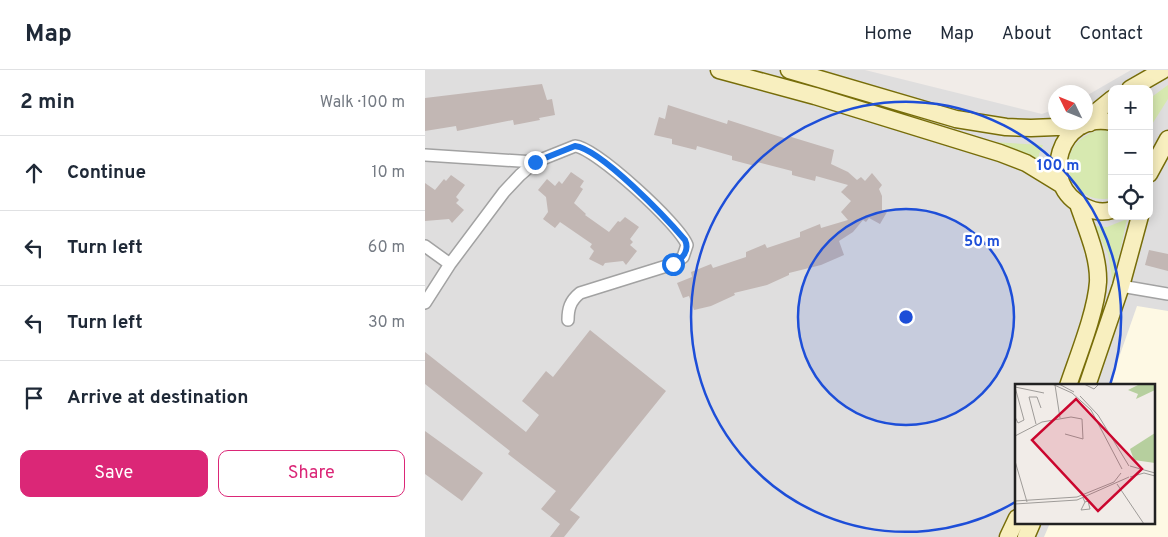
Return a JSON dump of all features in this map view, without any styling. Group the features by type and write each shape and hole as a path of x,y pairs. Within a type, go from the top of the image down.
{"main road":[{"path":"719,70 815,96 1000,153 1033,166 1062,185"},
{"path":"789,70 955,119 1014,127 1048,126"},
{"path":"1137,85 1163,70"},
{"path":"1093,116 1108,102"},
{"path":"1093,124 1108,121"},
{"path":"1078,130 1068,137 1060,152 1058,169 1062,185 1078,204 1092,210 1108,210"},
{"path":"1153,166 1168,138"},
{"path":"1069,384 1093,308 1098,281 1088,234 1078,204"},
{"path":"1088,384 1121,286 1139,220"},
{"path":"1008,537 1015,522"},
{"path":"1027,537 1032,524"}],"street":[{"path":"425,303 450,264 504,192 520,175 535,162 575,146 587,149 629,182 673,226 687,245 683,257 673,264 580,293 570,304 568,310 569,320"},
{"path":"425,155 535,162"},
{"path":"425,246 450,264"},
{"path":"1121,286 1168,294"}],"shaded area":[{"path":"425,70 865,70 1042,114 1048,112 1048,130 1093,130 1093,92 1131,70 1168,70 1168,537 425,537"},
{"path":"1137,306 1168,311 1168,537 1044,537 1050,524 1155,524 1155,384 1110,384"}],"green space":[{"path":"1168,85 1168,99 1153,123 1153,96"},
{"path":"1104,129 1108,130 1108,198 1096,198 1083,193 1074,183 1069,171 1069,158 1075,146 1086,136"},
{"path":"975,141 1043,145 1039,154 1039,161"},
{"path":"1127,220 1113,283 1108,254 1095,226 1107,227"}],"building":[{"path":"542,84 547,100 552,99 555,115 514,125 513,120 457,131 456,126 425,131 425,98"},
{"path":"668,105 727,124 728,120 787,139 788,136 834,150 831,164 848,172 857,180 861,177 865,181 872,173 882,185 879,189 882,196 882,210 887,212 880,224 869,218 866,222 863,220 853,232 839,241 844,255 821,265 789,273 789,275 767,285 734,293 735,295 711,306 694,310 689,296 683,298 677,283 692,277 691,272 711,264 713,268 746,257 746,252 765,244 767,248 800,237 800,232 820,224 821,228 848,220 841,212 851,201 841,192 848,185 816,176 815,181 792,175 792,171 757,162 755,166 732,160 732,156 697,146 696,150 672,144 672,139 654,135 659,117 665,119"},
{"path":"571,172 584,181 580,187 583,189 574,203 585,215 609,232 618,221 620,222 625,217 639,227 630,239 633,242 630,245 637,251 626,265 623,261 605,263 603,266 589,259 594,251 590,247 592,244 560,222 555,228 543,219 548,212 546,197 538,190 547,179 555,186 559,181 562,184"},
{"path":"451,175 465,185 456,197 459,200 456,203 464,210 452,223 449,219 425,221 425,183 435,190 444,179 446,181"},
{"path":"1149,250 1168,254 1168,271 1145,265"},
{"path":"590,330 666,391 570,510 580,517 564,537 550,537 560,524 541,509 556,491 508,454 510,451 425,384 425,352 526,432 539,415 522,401 546,371 553,377"},
{"path":"425,431 483,473 462,501 425,474"}],"route":[{"path":"535,162 570,147 581,146 587,149 629,182 685,240 687,245 683,257 673,264"}]}
